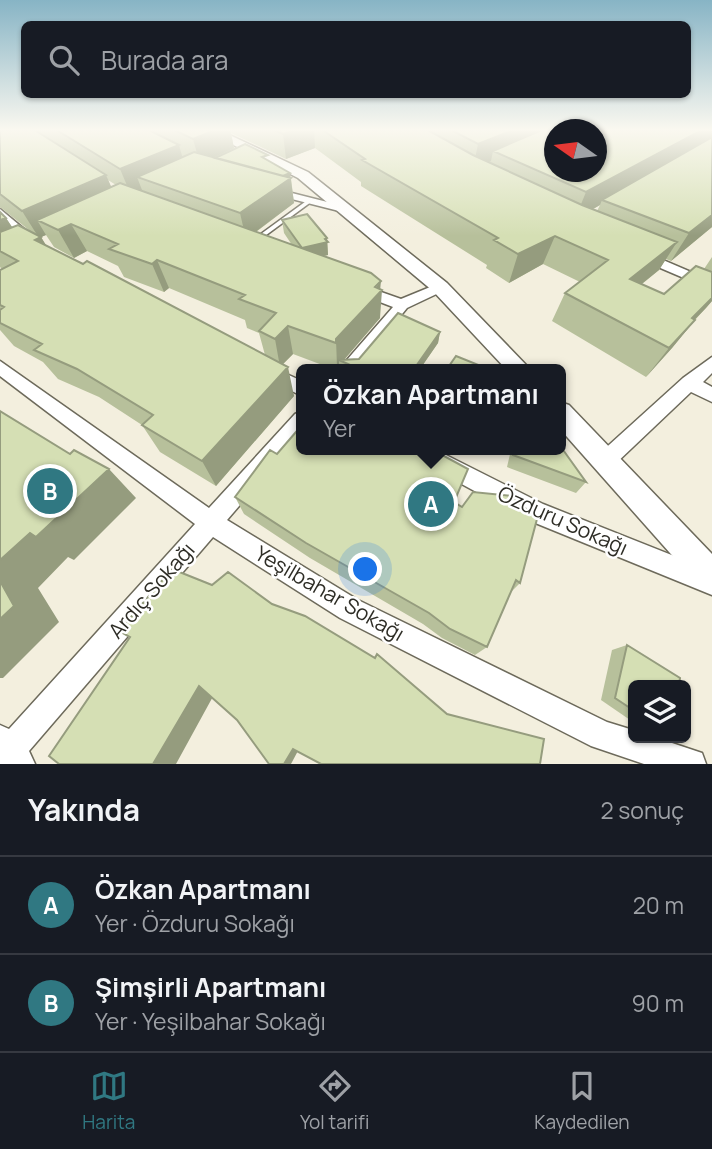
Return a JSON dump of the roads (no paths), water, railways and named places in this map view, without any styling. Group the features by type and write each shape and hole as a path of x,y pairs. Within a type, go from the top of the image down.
{"street":[{"path":"276,165 303,175 440,287 514,364"},
{"path":"260,187 347,210"},
{"path":"0,212 40,248"},
{"path":"625,248 712,286"},
{"path":"343,284 402,305"},
{"path":"352,364 402,305 440,287"},
{"path":"253,363 296,387"},
{"path":"606,460 712,363"},
{"name":"Yeşilbahar Sokağı","path":"0,368 210,522 349,609 602,735 691,764"},
{"path":"689,383 712,395"},
{"path":"566,417 712,577"},
{"name":"Ardıç Sokağı","path":"7,755 296,426"},
{"name":"Özduru Sokağı","path":"427,455 536,512 712,583"}],"lane":[{"path":"253,250 309,201"}],"place":[{"name":"Şimşirli Apartmanı","path":"50,491"},
{"name":"Özkan Apartmanı","path":"431,504"}]}
